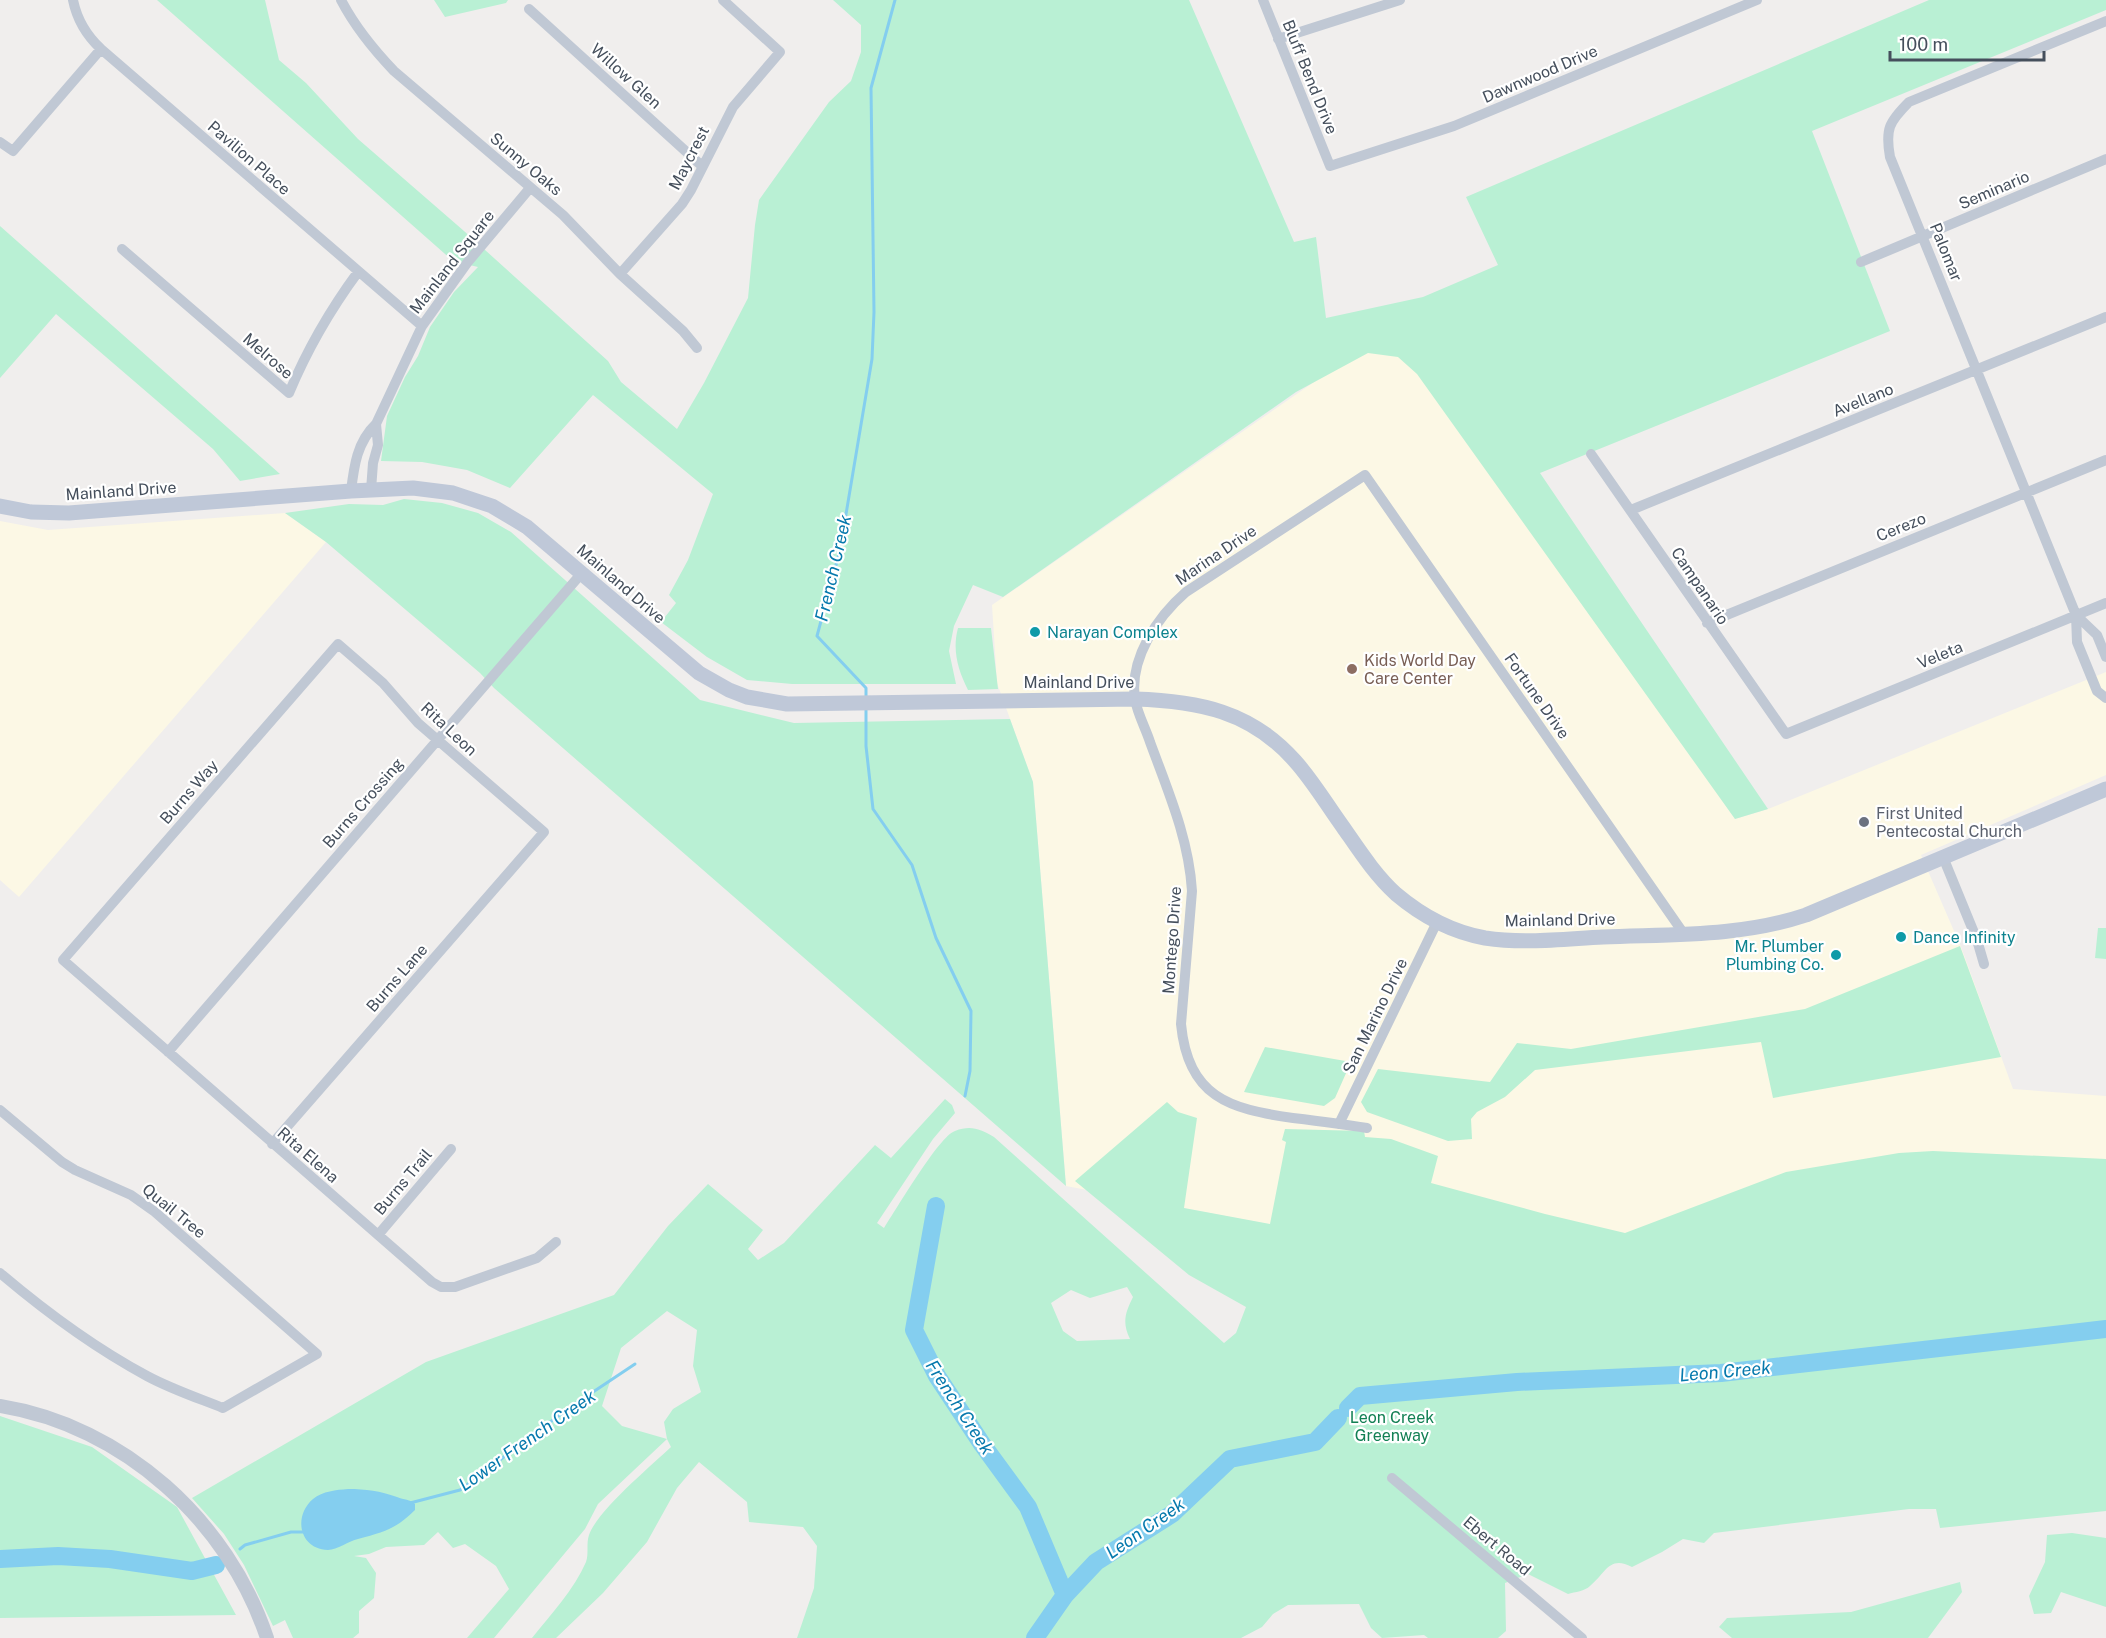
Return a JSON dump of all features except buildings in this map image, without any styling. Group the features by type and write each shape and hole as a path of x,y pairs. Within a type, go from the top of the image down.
{"main road":[{"name":"Mainland Drive","path":"0,506 31,512 69,513 351,491 434,490 492,506 527,527 679,658 712,681 747,697 787,704 1135,699 1174,700 1211,708 1238,718 1264,733 1293,759 1383,882 1412,907 1437,922 1465,933 1504,940 1734,931 1782,923 2106,789"}],"street":[{"name":"Pavilion Place","path":"73,0 78,20 90,39 100,49 422,326"},
{"name":"Sunny Oaks","path":"341,0 354,23 394,71 575,227 620,274 674,322 697,348"},
{"name":"Maycrest","path":"620,274 682,204 733,107 780,52 723,0"},
{"name":"Bluff Bend Drive","path":"1263,0 1330,166"},
{"path":"1278,39 1400,0"},
{"name":"Dawnwood Drive","path":"1330,166 1454,126 1757,0"},
{"name":"Willow Glen","path":"529,9 702,166"},
{"name":"Palomar","path":"2106,21 1909,102 1894,116 1887,139 1890,157 2076,615 2077,642 2083,658 2097,691 2106,698"},
{"path":"0,142 13,151 100,49"},
{"name":"Seminario","path":"1861,262 2106,159"},
{"name":"Mainland Square","path":"351,491 356,458 367,433 376,424 422,326 467,263 530,188"},
{"name":"Melrose","path":"122,249 289,393 314,341 338,299 358,272"},
{"name":"Avellano","path":"1631,510 2106,317"},
{"name":"Mainland Square","path":"371,490 373,463 378,445 376,424"},
{"name":"Campanario","path":"1591,454 1786,734"},
{"name":"Cerezo","path":"1707,623 2106,460"},
{"name":"Marina Drive","path":"1135,699 1136,674 1143,647 1151,632 1176,601 1186,592 1365,475"},
{"name":"Fortune Drive","path":"1365,475 1684,934"},
{"name":"Burns Crossing","path":"168,1052 582,574"},
{"name":"Veleta","path":"1786,734 2106,603"},
{"name":"Palomar","path":"2076,615 2097,635 2104,653 2083,658"},
{"name":"Rita Leon","path":"338,644 383,683 418,723 544,832"},
{"name":"Burns Way","path":"63,960 338,644"},
{"name":"Montego Drive","path":"1135,699 1180,825 1191,871 1192,891 1181,1024 1188,1063 1199,1080 1221,1099 1240,1108 1259,1113 1339,1124"},
{"name":"Burns Lane","path":"272,1144 544,832"},
{"path":"1942,857 1977,940 1984,964"},
{"name":"San Marino Drive","path":"1339,1124 1437,922"},
{"name":"Rita Elena","path":"63,960 432,1282 446,1288 455,1287 537,1258 556,1242"},
{"name":"Quail Tree","path":"0,1110 62,1162 131,1195 155,1212 317,1354 223,1408 148,1377 82,1338 0,1273"},
{"path":"1339,1124 1367,1128"},
{"name":"Burns Trail","path":"378,1235 451,1149"},
{"path":"0,1406 46,1418 80,1431 144,1468 172,1491 209,1531 241,1576 257,1608 267,1638"},
{"name":"Ebert Road","path":"1392,1478 1582,1638"}],"shaded area":[{"path":"1395,326 1735,819 1768,809 2106,672 2106,775 1921,855 1961,947 2013,1089 2106,1096 2106,1160 1592,1272 1434,1255 1066,1186 1033,782 997,683 992,605"},
{"path":"285,513 326,542 19,897 0,880 0,521 48,530"}],"green space":[{"path":"157,0 265,0 279,60 306,83 358,139 608,361 621,382 677,429 704,383 748,298 759,200 829,102 851,81 861,52 861,25 833,0 1189,0 1294,242 1316,237 1326,318 1423,297 1498,265 1466,197 1929,0 2106,0 2106,10 1812,131 1890,331 1540,473 1768,809 1735,819 1417,374 1398,357 1368,353 1296,392 1003,597 973,585 954,626 949,651 956,684 792,684 747,680 707,657 661,622 676,603 669,595 688,560 713,494 593,395 510,488 467,470 422,462 381,461 387,416 405,377 418,356 430,327 454,292 478,267 453,261"},
{"path":"434,0 508,0 506,3 445,17"},
{"path":"0,226 280,474 240,481 213,449 56,314 0,378"},
{"path":"404,499 442,503 478,513 511,532 700,700 794,723 1010,719 1033,782 1066,1186 494,688 480,673 326,542 285,513 349,504 383,505"},
{"path":"958,628 991,628 998,689 968,690 957,660"},
{"path":"2098,928 2106,928 2106,959 2095,958"},
{"path":"1960,946 2001,1057 1773,1098 1761,1042 1535,1070 1505,1097 1477,1112 1471,1119 1472,1139 1448,1141 1367,1112 1361,1102 1378,1069 1490,1082 1517,1043 1571,1049 1805,1009"},
{"path":"1265,1047 1351,1062 1335,1098 1324,1106 1244,1092"},
{"name":"Leon Creek Greenway","path":"945,1099 952,1105 955,1113 933,1139 877,1223 884,1228 929,1159 948,1136 961,1129 980,1130 994,1137 1224,1343 1236,1333 1246,1307 1189,1275 1075,1181 1167,1102 1178,1112 1197,1118 1184,1208 1270,1224 1286,1142 1282,1140 1285,1129 1364,1131 1365,1137 1391,1139 1438,1156 1431,1183 1625,1233 1786,1172 1899,1153 1933,1151 2106,1159 2106,1511 1940,1528 1936,1509 1909,1509 1714,1533 1704,1543 1683,1539 1632,1567 1613,1564 1588,1588 1577,1592 1568,1594 1528,1574 1505,1583 1506,1631 1498,1638 1428,1638 1424,1635 1382,1638 1371,1628 1359,1604 1288,1605 1273,1614 1262,1627 1241,1638 797,1638 814,1588 817,1546 803,1527 749,1522 747,1502 699,1462 677,1488 647,1542 603,1593 556,1638 532,1638 562,1602 581,1572 587,1559 588,1538 594,1525 626,1489 671,1447 667,1439 598,1504 585,1529 494,1638 467,1638 509,1589 496,1566 465,1544 453,1548 438,1532 424,1545 386,1547 369,1554 354,1556 366,1558 376,1573 374,1598 359,1611 359,1633 353,1638 293,1638 285,1620 273,1626 244,1565 224,1534 192,1498 426,1362 614,1295 668,1226 708,1184 763,1230 748,1249 758,1260 784,1243 875,1145 891,1158","holes":["1127,1287 1133,1297 1126,1318 1126,1328 1130,1339 1077,1341 1063,1331 1051,1303 1071,1290 1090,1298","667,1311 697,1330 693,1366 701,1392 673,1409 664,1422 667,1439 622,1426 602,1406 621,1348"]},
{"path":"0,1416 92,1447 177,1507 236,1615 0,1618"},
{"path":"2072,1533 2106,1538 2106,1607 2061,1592 2051,1613 2034,1614 2029,1596 2045,1562 2047,1535"},
{"path":"1960,1582 1962,1592 1928,1638 1732,1638 1719,1627 1727,1618 1851,1612"}],"water":[{"path":"348,1489 379,1492 409,1500 415,1504 415,1510 402,1522 389,1529 354,1540 335,1549 318,1548 311,1544 305,1538 301,1522 307,1506 321,1494"}],"waterway":[{"name":"French Creek","path":"866,699 866,688 817,636 840,550 872,359 874,312 871,88 895,0"},
{"name":"French Creek","path":"866,708 866,746 873,809 912,865 936,938 971,1011 970,1071 965,1096"},
{"name":"French Creek","path":"936,1206 914,1330 937,1376 982,1444 1028,1507 1065,1595"},
{"name":"Leon Creek","path":"1348,1408 1360,1396 1517,1382 1721,1373 2106,1329"},
{"name":"Lower French Creek","path":"410,1503 460,1490 569,1408 635,1364"},
{"name":"Leon Creek","path":"1035,1638 1065,1595 1096,1562 1172,1514 1230,1459 1315,1442 1338,1418"},
{"name":"Lower French Creek","path":"240,1549 245,1545 291,1532 304,1532"},
{"name":"Lower French Creek","path":"0,1559 58,1556 110,1559 192,1571 216,1565"}],"place":[{"name":"Narayan Complex","path":"1035,632"},
{"name":"Kids World Day Care Center","path":"1352,669"},
{"name":"First United Pentecostal Church","path":"1864,822"},
{"name":"Dance Infinity","path":"1901,937"},
{"name":"Mr. Plumber Plumbing Co.","path":"1836,955"}]}
